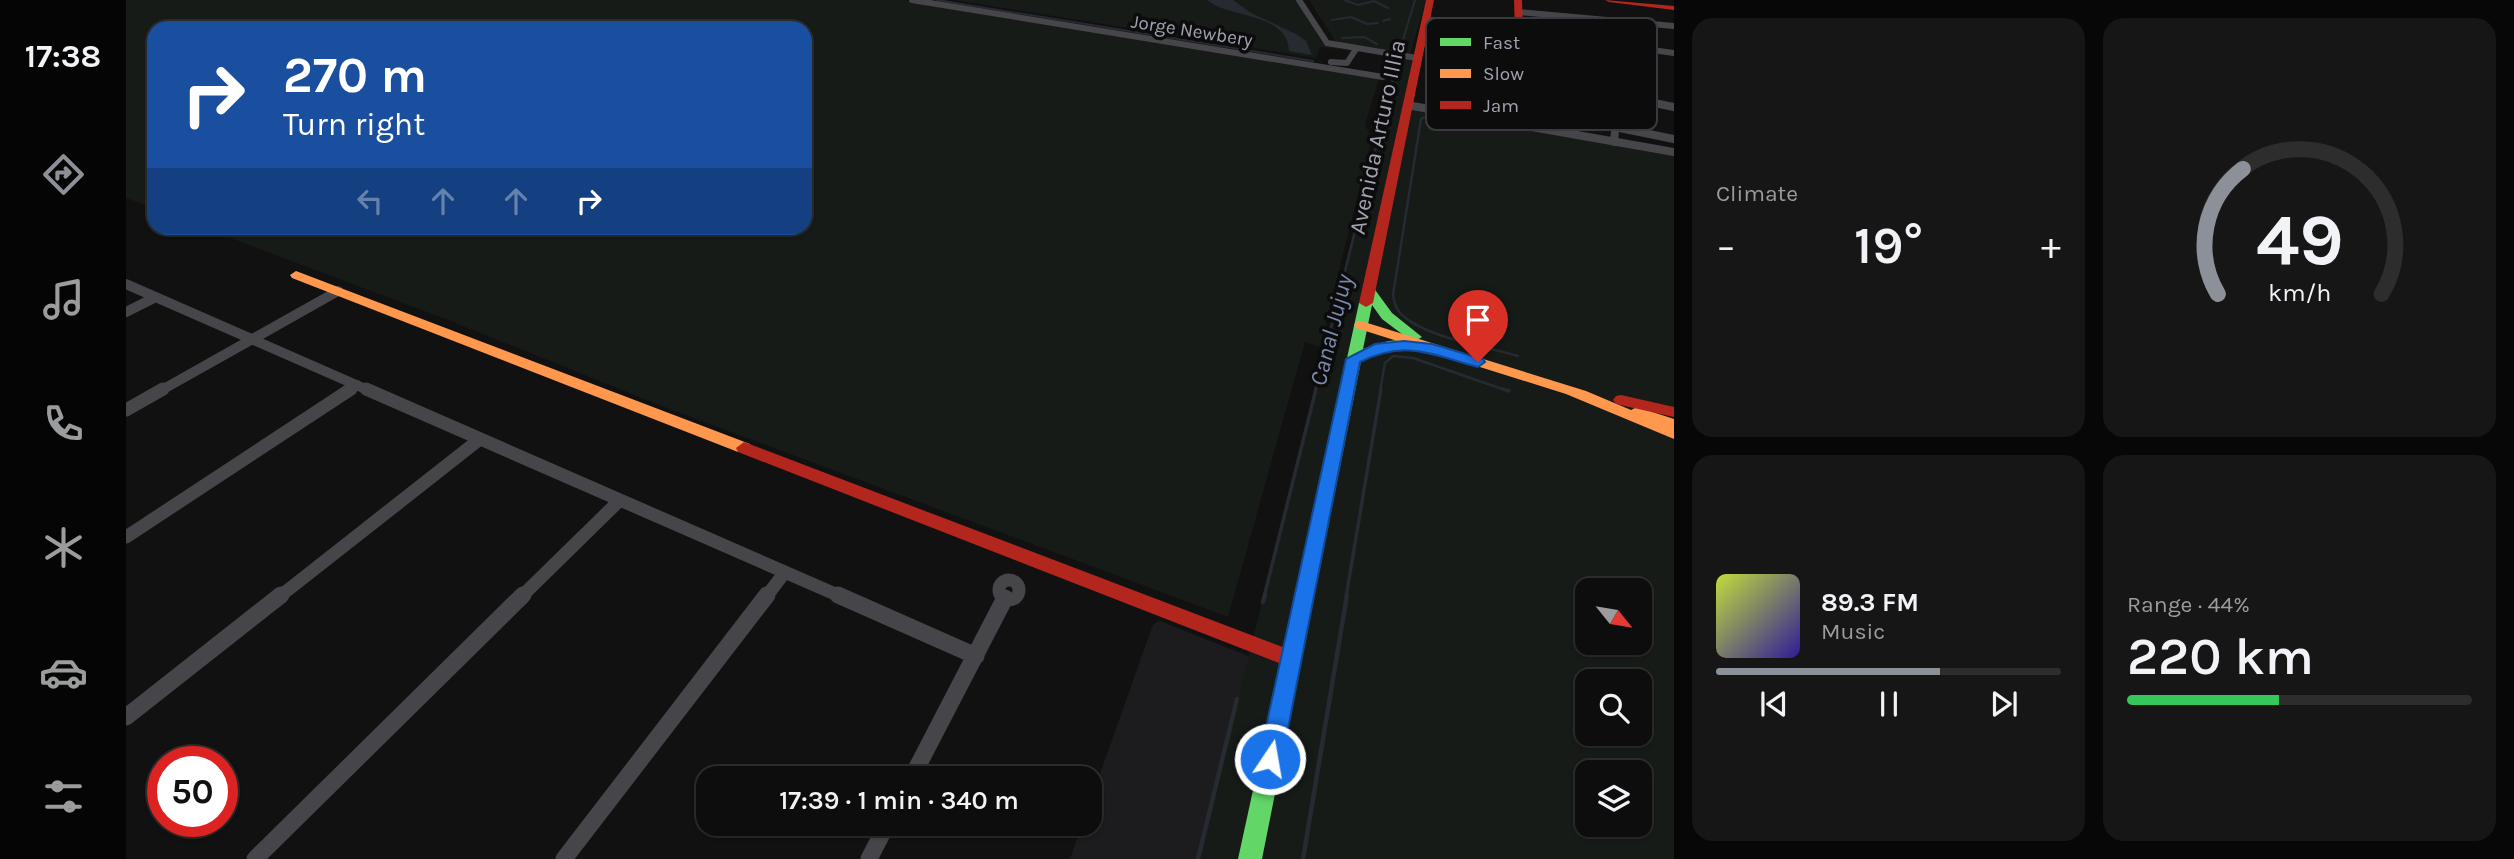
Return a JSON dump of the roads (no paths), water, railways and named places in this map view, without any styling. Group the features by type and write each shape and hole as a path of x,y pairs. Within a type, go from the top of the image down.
{"main road":[{"name":"Avenida Arturo Illia","path":"1426,18 1430,0"},
{"path":"1609,0 1669,7"},
{"name":"Avenida Arturo Illia","path":"1250,859 1426,19"},
{"path":"296,275 1291,659"},
{"path":"1368,290 1387,316 1432,348"},
{"path":"1361,325 1674,425"},
{"path":"1354,359 1391,345 1432,348"},
{"path":"1569,390 1674,412"},
{"path":"1569,390 1674,434"}],"street":[{"name":"Jorge Newbery","path":"912,0 1383,77 1390,54"},
{"path":"947,0 1341,64 1347,63 1353,48"},
{"path":"1298,0 1327,43 1390,54 1426,50"},
{"path":"1518,6 1612,18"},
{"path":"1407,106 1426,109"},
{"path":"1548,130 1674,152"},
{"path":"1614,142 1615,130"},
{"path":"1630,130 1674,139"},
{"path":"126,284 975,656"},
{"path":"126,410 338,291"},
{"path":"126,312 156,297"},
{"path":"126,537 357,385"},
{"path":"126,717 480,439"},
{"path":"255,859 620,500"},
{"path":"564,859 785,572"},
{"path":"918,766 1005,598"},
{"path":"869,859 881,836"}],"waterway":[{"path":"937,0 1313,61"},
{"path":"1344,0 1358,5 1374,1 1388,8"},
{"name":"Canal Jujuy","path":"1402,43 1415,0"},
{"path":"1332,20 1351,17 1367,24 1378,23"},
{"path":"1383,21 1390,19"},
{"path":"1342,38 1364,37 1377,44"},
{"name":"Canal Jujuy","path":"1387,101 1398,57"},
{"name":"Canal Jujuy","path":"1315,391 1388,99"},
{"path":"1425,117 1421,119 1393,295 1396,306 1402,315 1426,330 1518,356"},
{"path":"1380,391 1385,363 1393,356 1413,358 1508,391"},
{"name":"Canal Jujuy","path":"1264,597 1316,389"},
{"path":"1346,597 1381,389"},
{"path":"1503,389 1509,391"},
{"name":"Canal Jujuy","path":"1263,602 1265,595"},
{"path":"1303,859 1347,595"},
{"name":"Canal Jujuy","path":"1198,859 1237,699"}]}
